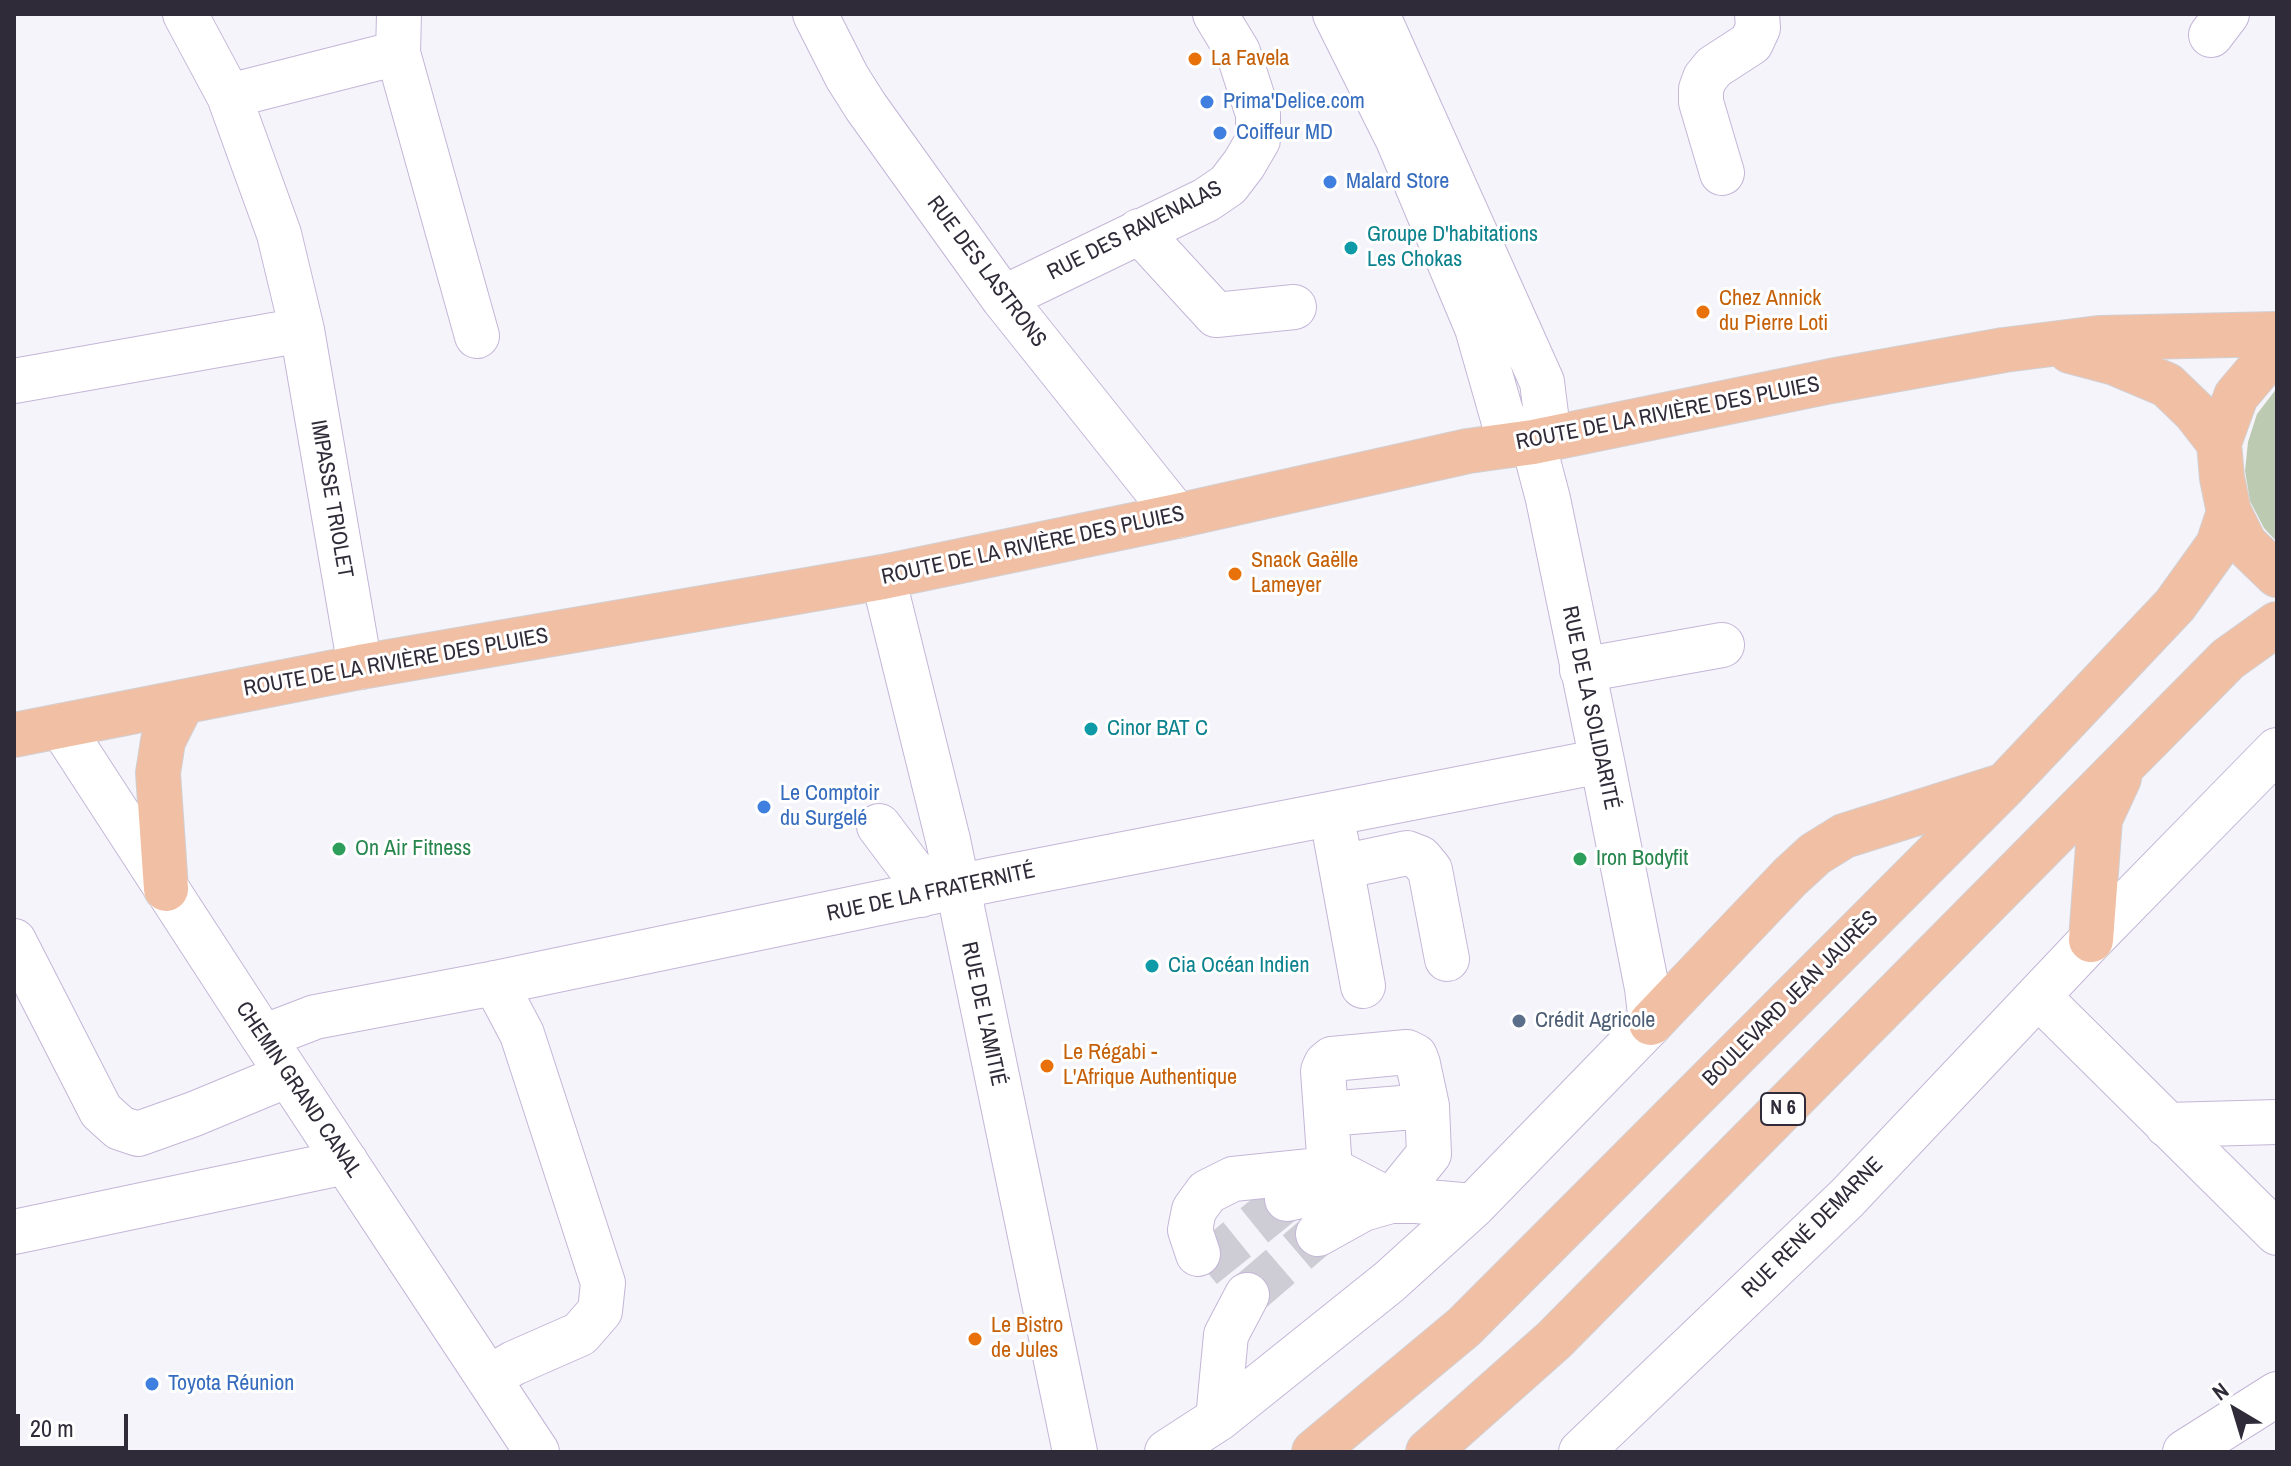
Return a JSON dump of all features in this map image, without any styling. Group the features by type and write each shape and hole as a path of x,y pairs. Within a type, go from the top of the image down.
{"main road":[{"path":"2050,346 2099,338 2277,334"},
{"name":"ROUTE DE LA RIVIÈRE DES PLUIES","path":"14,735 360,667 883,577 1468,451 1533,442 1831,381 2004,350 2050,346"},
{"path":"2050,346 2115,363 2167,385 2195,412 2219,443"},
{"path":"2277,353 2269,357 2236,396 2219,443 2229,512 2245,544 2277,575"},
{"name":"BOULEVARD JEAN JAURÈS","path":"1314,1452 1464,1327 2005,785 2175,605 2218,545 2229,512"},
{"name":"N 6","path":"1428,1452 1554,1340 2228,659 2277,624"},
{"path":"166,889 158,773 163,741 182,703"},
{"path":"2091,940 2100,819 2130,758"},
{"path":"1651,1023 1815,854 1844,836 2005,785"}],"street":[{"name":"IMPASSE TRIOLET","path":"185,14 229,96 279,234 302,330 360,667"},
{"name":"RUE DES LASTRONS","path":"815,14 866,107 1003,298 1177,516"},
{"name":"RUE DES RAVENALAS","path":"1003,298 1206,200 1228,185 1258,140 1258,114 1238,52 1215,14"},
{"path":"1335,14 1398,140 1477,328 1503,419 1533,442 1546,414 1542,382 1377,14"},
{"path":"1722,173 1701,102 1701,89 1714,67 1751,43 1758,28 1757,14"},
{"path":"229,96 399,33 477,336"},
{"path":"1139,231 1216,315 1294,307"},
{"path":"14,381 302,330"},
{"name":"RUE DE LA SOLIDARITÉ","path":"1533,442 1548,499 1602,761 1647,988 1651,1023"},
{"name":"RUE DE L'AMITIÉ","path":"883,577 948,840 939,892 1075,1452"},
{"path":"1582,670 1722,645"},
{"name":"CHEMIN GRAND CANAL","path":"61,726 537,1452"},
{"name":"RUE RENÉ DEMARNE","path":"1581,1452 1847,1198 2091,940 2277,750"},
{"name":"RUE DE LA FRATERNITÉ","path":"263,1037 315,1017 1602,761"},
{"path":"1331,814 1363,986"},
{"path":"879,826 912,870 939,892"},
{"path":"1341,867 1407,853 1420,858 1430,870 1447,959"},
{"path":"14,941 101,1111 120,1128 138,1134 288,1075"},
{"path":"488,1378 580,1334 600,1311 603,1283 522,1034 495,983"},
{"path":"2039,997 2277,1233"},
{"path":"1167,1452 1218,1419 1389,1282 1473,1206 1651,1023"},
{"path":"1318,1234 1363,1209 1391,1201 1429,1154 1427,1106 1415,1056 1407,1052 1332,1059 1326,1064 1323,1071 1330,1169"},
{"path":"2167,1125 2277,1122"},
{"path":"14,1232 346,1162"},
{"path":"1198,1254 1190,1230 1194,1210 1207,1192 1233,1179 1330,1169 1391,1201"},
{"path":"1287,1199 1325,1191 1391,1201 1473,1206"},
{"path":"1218,1419 1230,1311"},
{"path":"2185,1452 2277,1394"}],"green space":[{"path":"2277,388 2277,542 2264,528 2250,501 2245,471 2248,442 2257,414"}],"tunnel":[{"path":"1203,1267 1287,1199"},
{"path":"1247,1295 1318,1234"}],"place":[{"name":"La Favela","path":"1195,59"},
{"name":"Prima'Delice.com","path":"1207,102"},
{"name":"Coiffeur MD","path":"1220,133"},
{"name":"Malard Store","path":"1330,182"},
{"name":"Groupe D'habitations Les Chokas","path":"1351,248"},
{"name":"Chez Annick du Pierre Loti","path":"1703,312"},
{"name":"Snack Gaëlle Lameyer","path":"1235,574"},
{"name":"Cinor BAT C","path":"1091,729"},
{"name":"Le Comptoir du Surgelé","path":"764,807"},
{"name":"On Air Fitness","path":"339,849"},
{"name":"Iron Bodyfit","path":"1580,859"},
{"name":"Cia Océan Indien","path":"1152,966"},
{"name":"Crédit Agricole","path":"1519,1021"},
{"name":"Le Régabi - L'Afrique Authentique","path":"1047,1066"},
{"name":"Le Bistro de Jules","path":"975,1339"},
{"name":"Toyota Réunion","path":"152,1384"}]}
